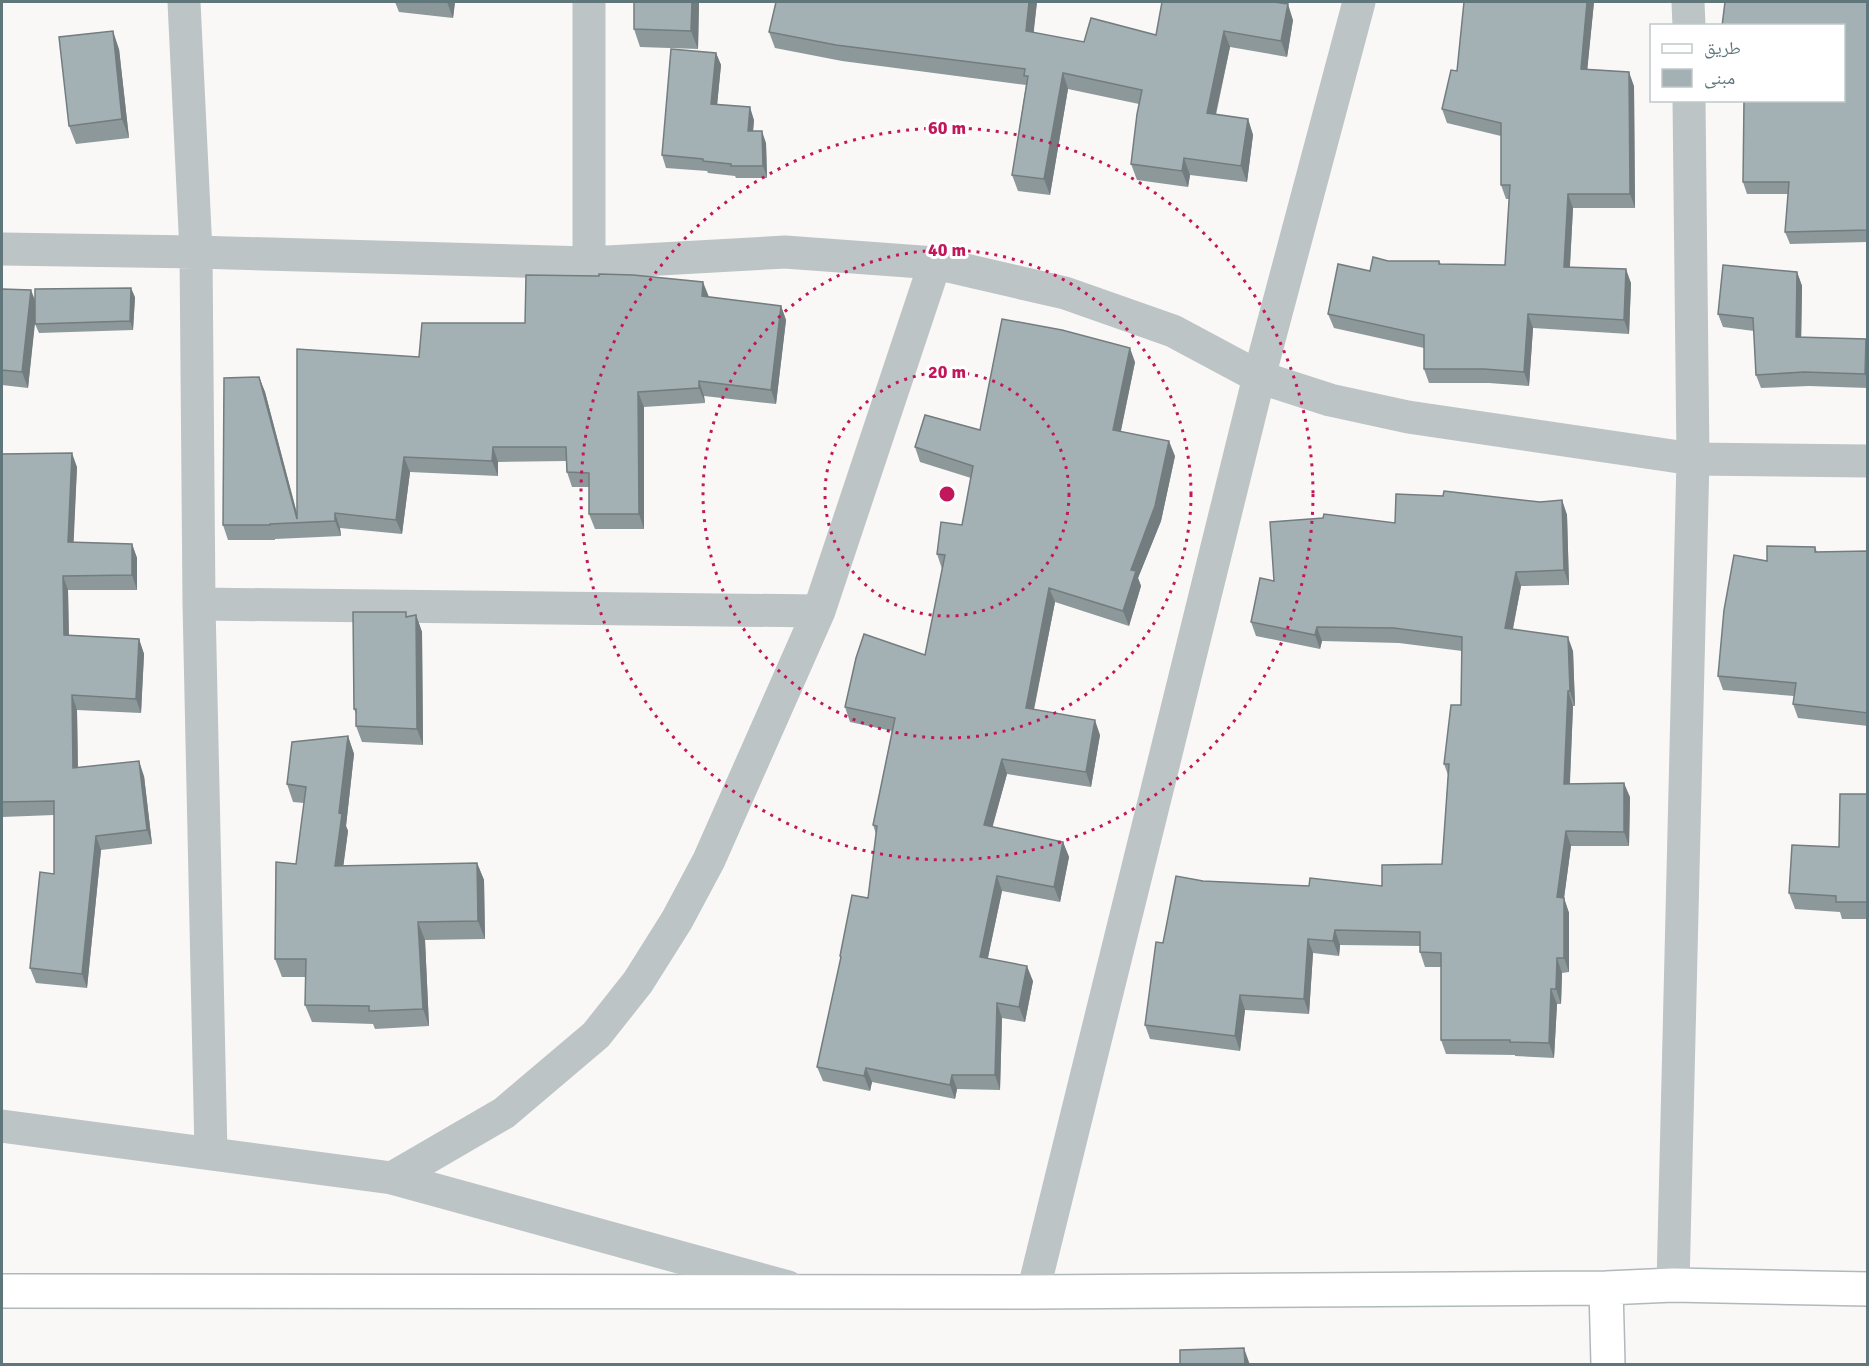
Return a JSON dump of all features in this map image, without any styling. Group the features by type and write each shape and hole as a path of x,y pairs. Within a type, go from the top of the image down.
{"main road":[{"path":"2,1291 1033,1292 1673,1286 1868,1288"},
{"path":"1606,1288 1608,1365"}],"street":[{"path":"184,2 196,252 200,604 211,1154"},
{"path":"589,2 589,263"},
{"path":"1033,1292 1354,2"},
{"path":"1688,2 1689,24"},
{"path":"1673,1286 1693,459 1689,102"},
{"path":"2,249 589,263 785,252 935,263 1065,293 1173,331 1259,377 1330,400 1408,417 1693,459 1868,461"},
{"path":"392,1178 504,1113 596,1035 638,982 677,920 709,860 819,611 935,263"},
{"path":"200,604 819,611"},
{"path":"2,1126 392,1178 803,1291"}],"building":[{"path":"634,2 692,2 691,31 634,29"},
{"path":"776,2 1029,2 1026,31 1084,42 1091,18 1156,35 1162,2 1288,4 1281,41 1224,31 1207,113 1248,119 1241,166 1184,158 1182,171 1131,164 1142,90 1063,73 1044,179 1012,175 1028,76 1024,76 1025,69 836,45 769,32"},
{"path":"1464,2 1587,2 1581,69 1629,72 1630,194 1568,194 1564,267 1626,269 1624,320 1528,314 1524,372 1424,369 1424,335 1328,314 1338,264 1370,271 1373,257 1388,261 1505,265 1510,185 1501,185 1501,123 1442,109 1451,70 1457,71"},
{"path":"1725,2 1868,2 1868,230 1785,232 1789,182 1743,182 1744,102 1845,102 1845,24 1722,24"},
{"path":"113,31 122,119 69,126 59,37"},
{"path":"671,49 716,53 711,104 750,107 748,131 762,131 763,166 731,166 731,164 703,161 703,159 662,155"},
{"path":"1723,265 1797,272 1796,337 1866,339 1865,374 1804,372 1756,375 1753,318 1718,314"},
{"path":"599,274 703,282 702,296 781,306 771,390 699,381 699,388 638,392 639,514 589,514 589,473 567,472 566,447 493,447 492,461 404,457 396,520 335,513 335,521 223,525 224,378 259,377 297,519 297,349 419,357 422,323 525,323 526,275 599,276"},
{"path":"131,288 130,321 35,324 35,289"},
{"path":"2,289 31,290 22,372 2,370"},
{"path":"1002,319 1062,330 1130,348 1113,430 1169,441 1155,506 1131,570 1136,571 1123,611 1049,588 1026,708 1095,720 1086,772 1002,759 984,825 1063,842 1054,887 997,876 980,957 1027,966 1019,1007 997,1003 995,1075 952,1075 950,1085 866,1068 864,1076 817,1067 852,895 868,898 877,826 873,825 895,718 845,707 856,658 864,634 925,655 945,555 937,554 941,522 962,525 973,466 915,447 925,415 980,430"},
{"path":"72,453 68,542 132,544 132,575 63,576 64,635 139,639 136,699 72,695 73,768 139,761 147,830 96,836 82,974 30,968 40,872 54,874 54,801 2,802 2,454"},
{"path":"1444,491 1540,502 1562,500 1564,570 1516,572 1505,628 1568,637 1570,691 1568,691 1564,784 1624,783 1624,832 1566,831 1557,897 1564,898 1564,958 1557,958 1556,989 1551,989 1549,1043 1510,1042 1510,1040 1441,1040 1441,953 1420,952 1420,932 1335,930 1333,941 1308,939 1304,999 1240,995 1235,1036 1145,1025 1156,942 1163,943 1176,876 1203,881 1309,886 1310,878 1382,886 1382,865 1442,864 1449,764 1444,764 1451,705 1461,705 1462,637 1394,628 1317,627 1315,635 1251,622 1260,578 1274,581 1270,522 1323,518 1324,514 1395,523 1396,494 1443,496"},
{"path":"1767,546 1815,547 1815,552 1868,551 1868,713 1793,704 1796,683 1718,676 1724,610 1734,555 1767,561"},
{"path":"353,612 406,612 406,617 416,615 417,729 356,726"},
{"path":"348,736 335,866 477,863 478,921 418,922 423,1009 369,1011 369,1006 305,1005 306,959 275,959 276,862 296,864 306,787 287,784 292,742"},
{"path":"1840,794 1868,794 1868,902 1836,902 1836,896 1789,893 1792,845 1839,847"},
{"path":"1244,1348 1245,1365 1180,1365 1180,1350"}]}
